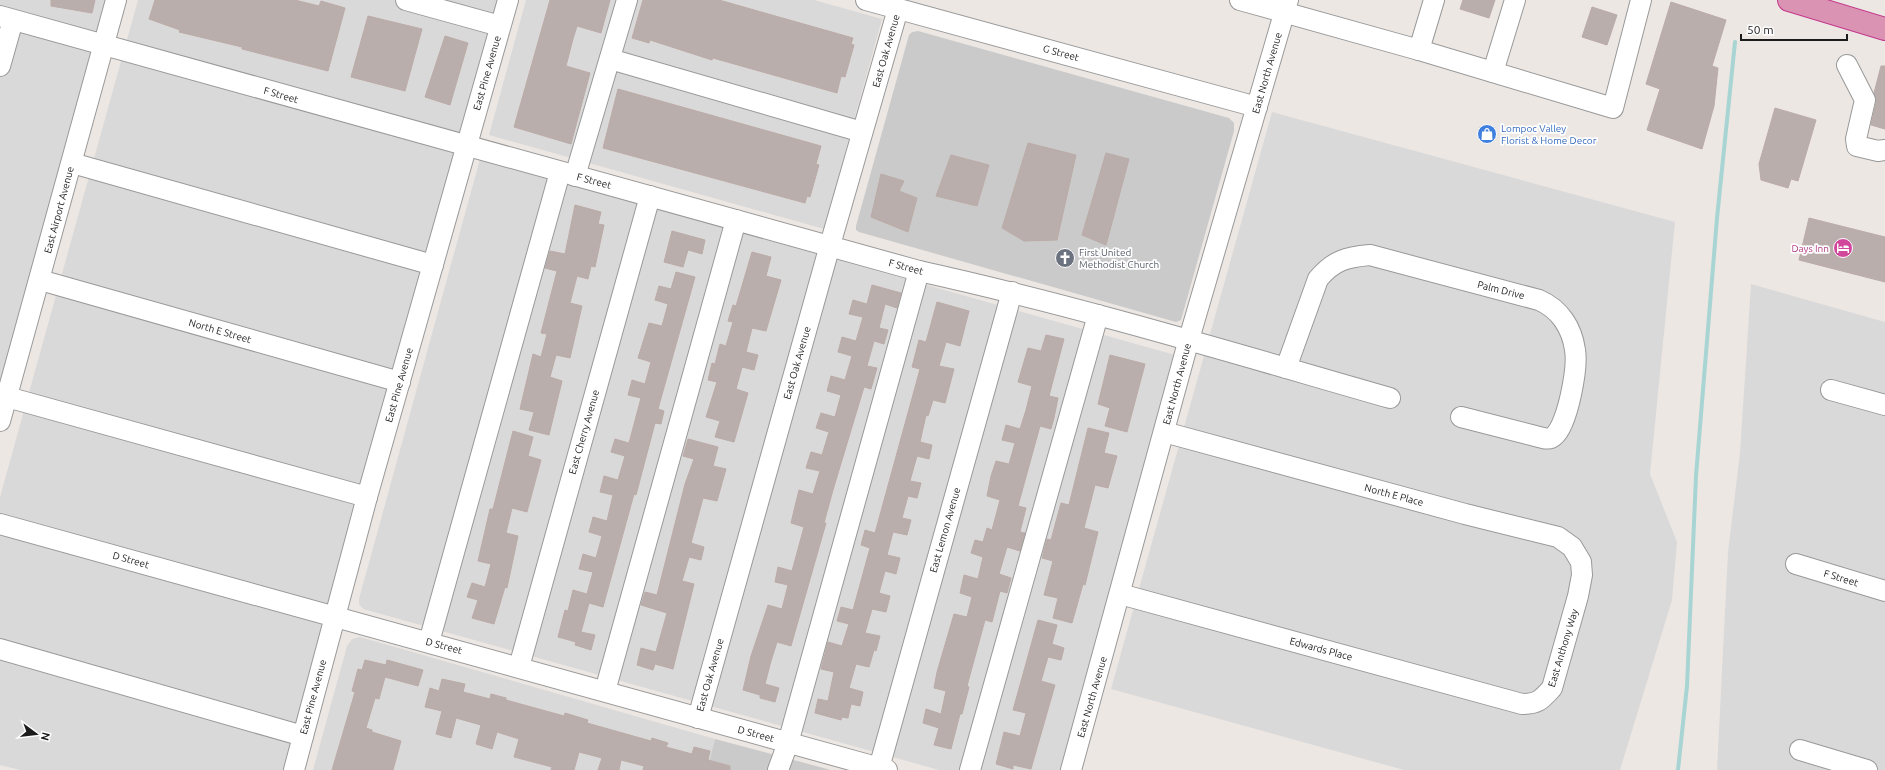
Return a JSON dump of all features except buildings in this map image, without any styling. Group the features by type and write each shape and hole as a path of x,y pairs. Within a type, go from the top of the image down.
{"highway":[{"path":"1789,0 1816,4 1885,29"}],"street":[{"name":"East Airport Avenue","path":"0,421 116,0"},
{"path":"406,0 500,26"},
{"name":"East Pine Avenue","path":"294,770 367,497 508,0"},
{"path":"428,642 568,174 610,59 627,0"},
{"name":"G Street","path":"866,0 1257,107"},
{"path":"1240,0 1286,6 1419,50 1613,108 1641,0"},
{"path":"1419,50 1434,0"},
{"path":"1493,72 1515,0"},
{"name":"East North Avenue","path":"1071,770 1189,339 1286,6"},
{"name":"East Oak Avenue","path":"698,718 830,245 898,9"},
{"name":"F Street","path":"6,18 104,44 466,147 830,245 919,271 1012,292 1189,339"},
{"path":"0,66 6,18"},
{"path":"610,59 862,132"},
{"path":"1847,65 1865,100 1856,139 1857,146 1878,151 1885,150"},
{"path":"72,163 433,265"},
{"name":"East Cherry Avenue","path":"519,667 650,196"},
{"path":"605,691 736,220"},
{"name":"Palm Drive","path":"1286,368 1318,279 1327,268 1334,263 1352,256 1370,255 1540,300 1552,306 1569,329 1575,350 1575,368 1565,418 1555,436 1549,439 1543,438 1461,417"},
{"path":"778,770 788,743 919,271"},
{"name":"North E Street","path":"40,280 400,382"},
{"name":"East Lemon Avenue","path":"883,769 1012,292"},
{"path":"970,770 1098,315"},
{"path":"1189,339 1390,398"},
{"path":"1831,390 1885,405"},
{"path":"7,397 367,497"},
{"name":"North E Place","path":"1164,432 1465,514 1558,537 1572,547 1581,562 1582,576 1578,596"},
{"name":"D Street","path":"0,524 883,769"},
{"name":"F Street","path":"1796,564 1885,591"},
{"name":"Edwards Place","path":"1120,594 1522,704"},
{"name":"East Anthony Way","path":"1522,704 1533,704 1542,699 1552,688 1578,596"},
{"path":"0,649 303,736"},
{"path":"1800,750 1868,770"}],"shaded area":[{"path":"0,0 109,0 0,391"},
{"path":"138,0 499,0 284,770 20,770 0,765 0,497"},
{"path":"526,0 814,0 882,19 824,229 489,135"},
{"path":"918,31 1229,118 1234,123 1234,131 1181,320 1176,322 856,230 909,35 912,32"},
{"path":"1272,112 1675,222 1650,474 1677,542 1672,600 1620,770 1404,770 1111,689"},
{"path":"480,159 1175,355 1060,770 939,770 363,609 359,604 359,599"},
{"path":"1751,284 1885,322 1885,770 1717,770 1728,552 1740,453"},
{"path":"360,637 715,739 707,770 313,770 347,646 352,639"},
{"path":"715,739 831,770 707,770"}],"waterway":[{"path":"1678,770 1687,686 1696,476 1717,218 1735,42"}],"place":[{"name":"Lompoc Valley Florist & Home Decor","path":"1487,134"},
{"name":"Days Inn","path":"1843,248"},
{"name":"First United Methodist Church","path":"1065,258"}]}
